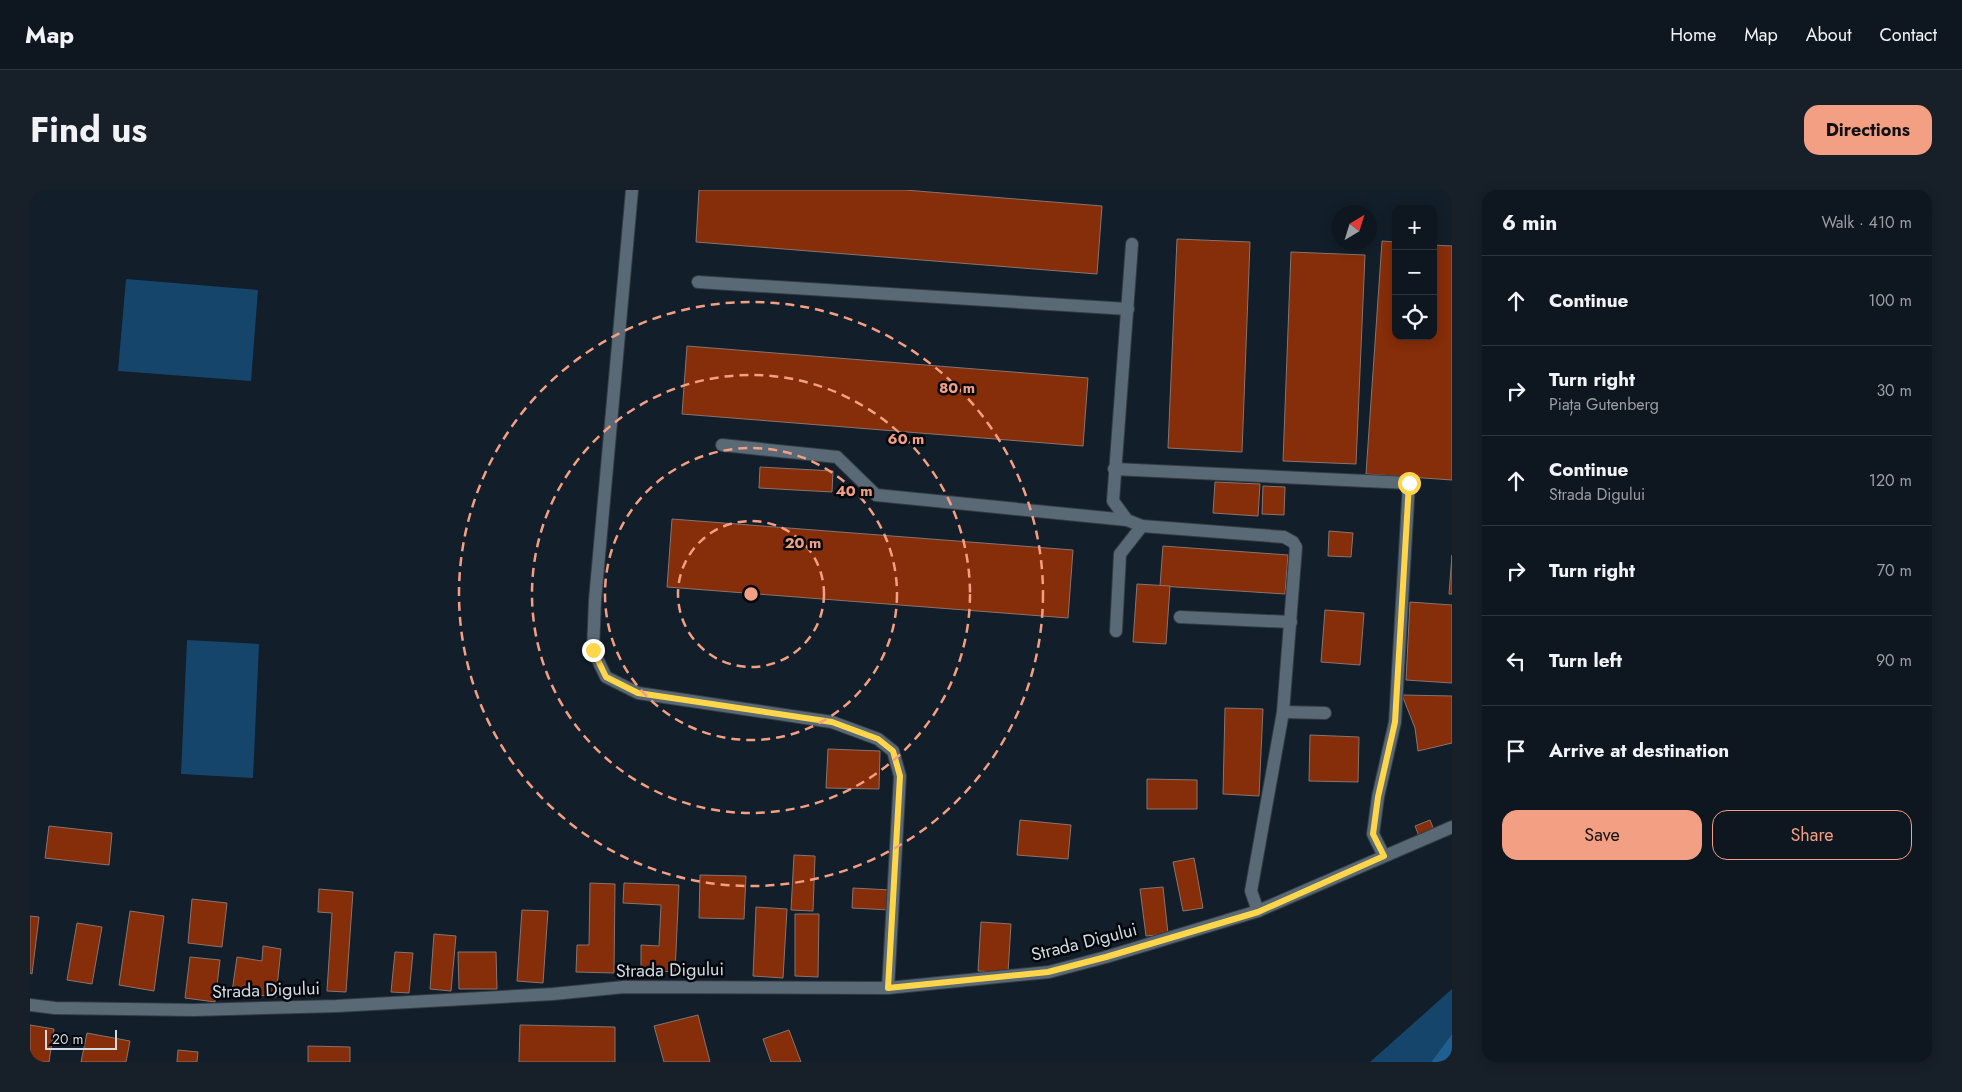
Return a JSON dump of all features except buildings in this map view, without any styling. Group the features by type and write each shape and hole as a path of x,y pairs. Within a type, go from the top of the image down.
{"street":[{"path":"632,190 595,600 593,650 606,677 638,693 832,722 878,739 893,751 900,776 888,988"},
{"path":"1127,520 1113,501 1132,244"},
{"path":"698,282 1128,309"},
{"path":"722,445 837,457 876,495 1127,520 1142,526 1290,538 1294,542 1296,551 1283,712 1251,891 1258,912"},
{"path":"1114,469 1409,483 1395,722 1378,797 1373,834 1384,856"},
{"path":"1116,631 1120,554 1142,526"},
{"path":"1180,617 1291,622"},
{"path":"1283,712 1325,713"},
{"name":"Strada Digului","path":"30,1005 55,1008 194,1010 337,1006 553,994 624,987 888,988 1048,972 1106,957 1258,912 1298,892 1452,826"}],"shaded area":[{"path":"126,279 258,290 251,381 118,371"},
{"path":"187,640 259,644 253,778 181,774"},
{"path":"1452,989 1452,1034 1431,1062 1370,1062"},
{"path":"1452,1034 1452,1062 1431,1062"}],"route":[{"path":"593,650 606,677 638,693 832,722 878,739 893,751 900,776 888,988 1048,972 1106,957 1258,912 1298,892 1384,856 1373,834 1378,797 1395,722 1409,483"}]}
